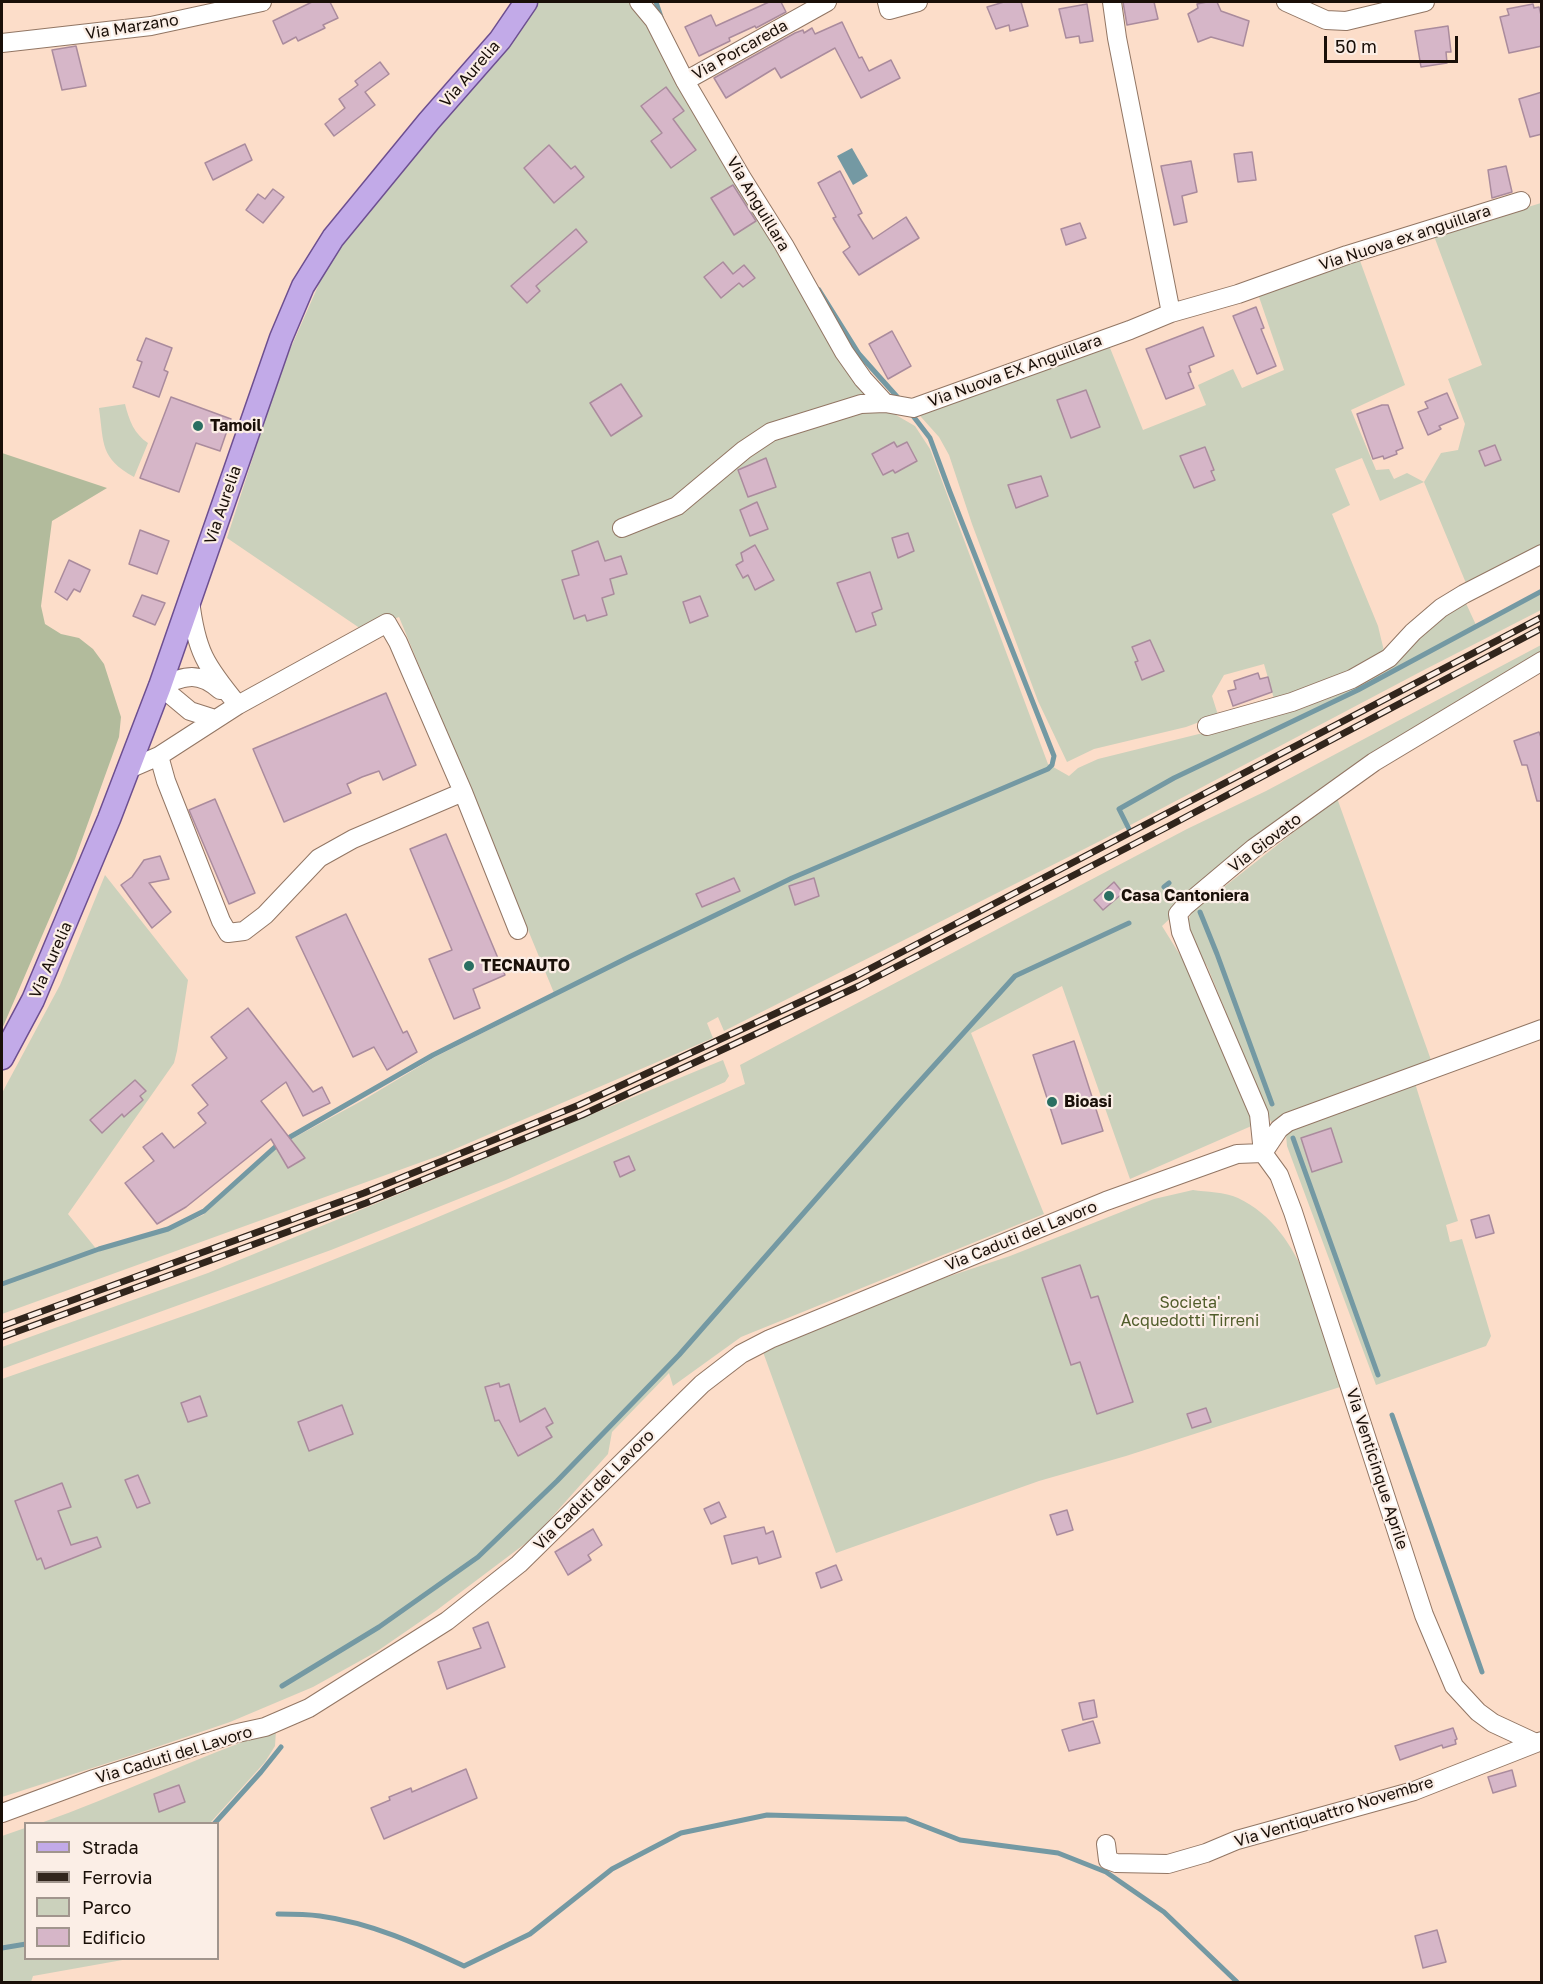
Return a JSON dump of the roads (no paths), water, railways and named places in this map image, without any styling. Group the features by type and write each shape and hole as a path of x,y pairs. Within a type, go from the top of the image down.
{"main road":[{"name":"Via Aurelia","path":"2,1058 33,1000 70,916 129,768 160,686 281,338 303,286 333,238 500,40 526,2"}],"street":[{"name":"Via Marzano","path":"2,43 151,26 262,2"},
{"name":"Via Anguillara","path":"639,2 654,20 692,77 742,178 784,245 844,352 863,379 885,403"},
{"name":"Via Porcareda","path":"692,77 827,2"},
{"path":"887,2 889,10 918,2"},
{"path":"1112,2 1171,313"},
{"path":"1286,2 1326,20 1346,21 1425,2"},
{"name":"Via Nuova ex anguillara","path":"1290,277 1347,255 1521,201"},
{"name":"Via Nuova EX Anguillara","path":"622,528 677,506 744,450 771,432 861,404 885,403 913,408 1171,313 1290,277"},
{"path":"1207,726 1292,702 1352,679 1389,658 1413,632 1441,608 1542,554"},
{"path":"190,599 194,629 203,658 238,705"},
{"path":"129,768 159,756 238,705 387,623 398,642 463,792 518,930"},
{"name":"Via Giovato","path":"1263,1153 1259,1114 1181,932 1178,914 1254,848 1374,762 1542,661"},
{"path":"215,719 190,711 160,686 182,677 198,676 209,681 238,705"},
{"path":"159,756 166,781 221,921 228,933 244,931 265,915 319,858 353,839 463,792"},
{"path":"1263,1153 1279,1129 1288,1122 1542,1029"},
{"name":"Via Caduti del Lavoro","path":"2,1813 94,1779 233,1734 265,1727 309,1708 447,1621 519,1564 702,1384 741,1354 770,1339 1106,1201 1237,1154 1263,1153"},
{"name":"Via Venticinque Aprile","path":"1263,1153 1280,1175 1424,1615 1454,1686 1478,1712 1493,1723 1539,1742"},
{"name":"Via Ventiquattro Novembre","path":"1106,1844 1108,1860 1116,1863 1167,1864 1206,1853 1259,1833 1414,1791 1539,1742"}],"water":[{"path":"852,148 868,176 853,185 837,156"}],"waterway":[{"path":"656,2 661,17"},
{"path":"819,290 859,354 900,400"},
{"path":"2,1284 99,1249 168,1229 204,1211 275,1147 290,1137 433,1055 792,878 1048,769 1052,765 1054,756 930,438 910,412"},
{"path":"1129,829 1119,809 1174,778 1358,690 1542,591"},
{"path":"1164,887 1169,883"},
{"path":"1200,912 1272,1104"},
{"path":"282,1686 379,1627 478,1557 557,1481 679,1355 1015,976 1129,923"},
{"path":"1293,1138 1378,1375"},
{"path":"1392,1415 1482,1672"},
{"path":"216,1822 281,1747"},
{"path":"278,1914 315,1915 376,1929 464,1966 530,1934 612,1869 681,1833 767,1815 906,1819 960,1840 1058,1853 1106,1872 1164,1912 1237,1982"},
{"path":"2,1948 24,1944"}],"railway":[{"path":"2,1326 364,1193 579,1105 856,976 1542,617"},
{"path":"2,1337 366,1203 582,1115 859,986 1169,826 1542,628"}],"place":[{"name":"Tamoil","path":"198,426"},
{"name":"Casa Cantoniera","path":"1109,896"},
{"name":"TECNAUTO","path":"469,966"},
{"name":"Bioasi","path":"1052,1102"}],"park label":[{"name":"Societa' Acquedotti Tirreni","path":"1190,1312"}]}
